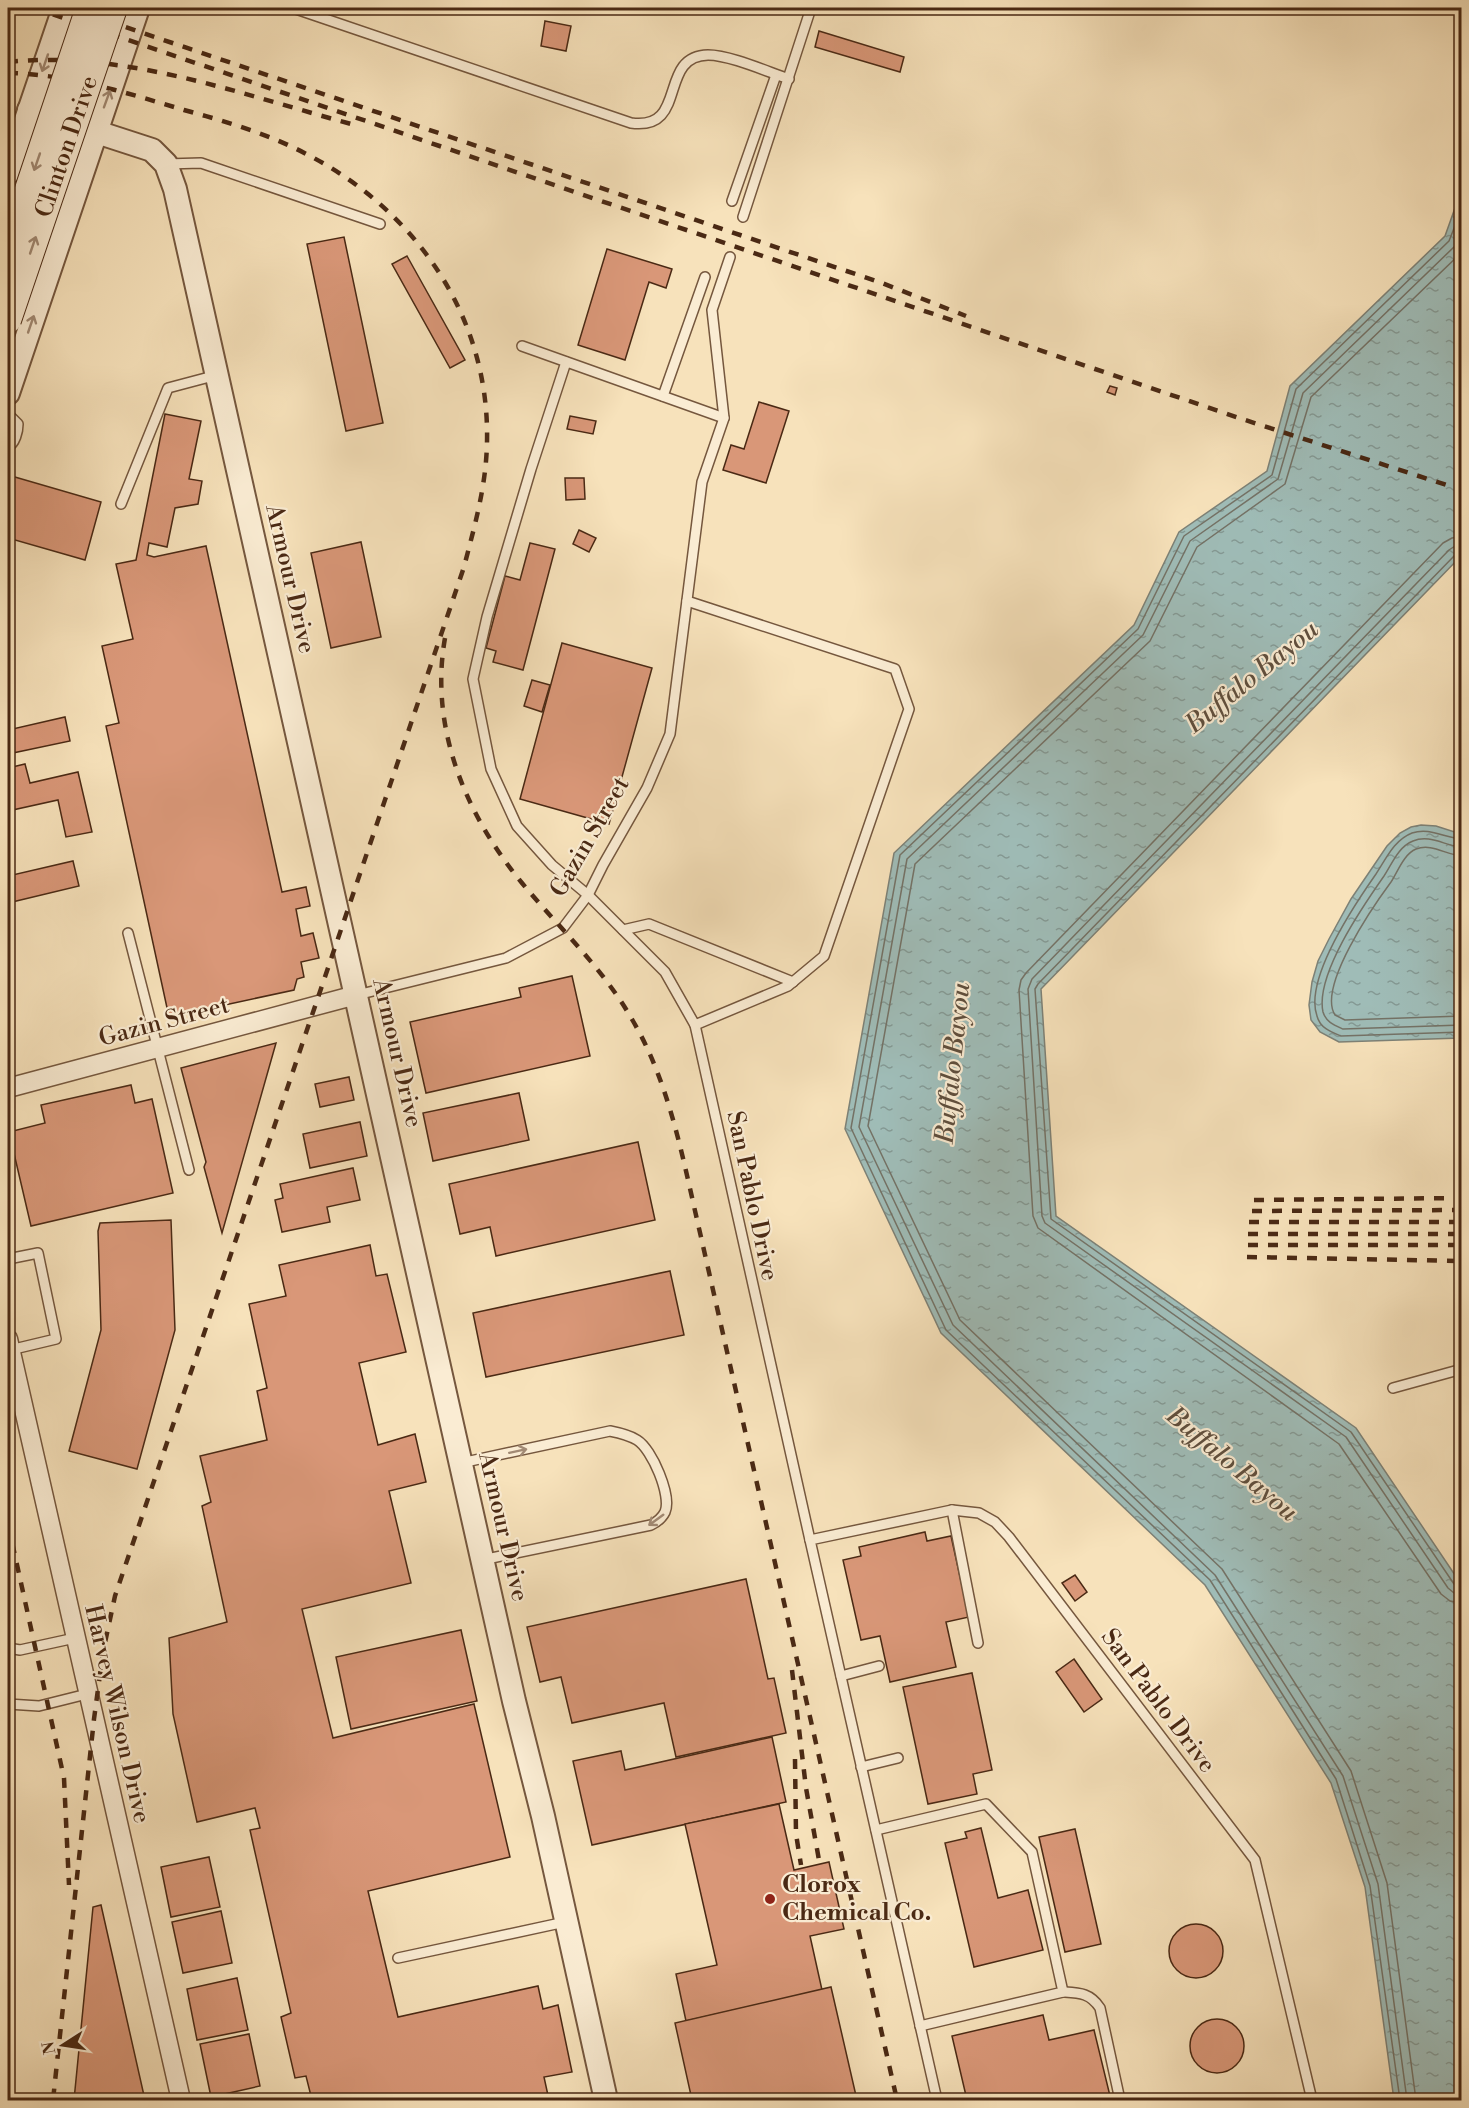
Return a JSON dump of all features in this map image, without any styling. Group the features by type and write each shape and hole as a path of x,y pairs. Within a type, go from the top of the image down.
{"main road":[{"name":"Clinton Drive","path":"8,249 89,8"},
{"name":"Clinton Drive","path":"8,320 114,8"}],"street":[{"path":"8,173 63,8"},
{"path":"9,383 138,8"},
{"path":"29,110 152,150 166,164"},
{"name":"Armour Drive","path":"166,164 175,189 606,2100"},
{"name":"Gazin Street","path":"8,1088 357,995"},
{"name":"Harvey Wilson Drive","path":"9,1345 181,2100"}],"lane":[{"path":"293,8 631,123 643,125 652,123 661,117 680,69 698,56 722,57 789,79"},
{"path":"743,217 811,8"},
{"path":"732,201 776,75"},
{"path":"166,164 201,163 380,224"},
{"path":"522,346 724,418 712,310 730,257"},
{"path":"663,396 705,277"},
{"name":"San Pablo Drive","path":"566,362 490,605 472,679 491,769 518,826 552,865 588,895 665,972 695,1025 937,2100"},
{"path":"121,504 168,388 217,375"},
{"path":"8,414 18,424 18,431 11,446 8,447"},
{"name":"Gazin Street","path":"357,995 506,958 562,928 588,895 647,788 670,734 702,482 724,418"},
{"path":"687,602 895,669 909,709 824,956 788,986 695,1025"},
{"path":"623,930 649,924 793,982"},
{"path":"128,933 189,1170"},
{"path":"8,1259 38,1253 56,1339 9,1345"},
{"path":"1393,1388 1461,1369"},
{"path":"461,1463 610,1431 622,1433 639,1441 649,1452 658,1468 667,1505 662,1517 651,1525 483,1560"},
{"path":"952,1510 978,1643"},
{"name":"San Pablo Drive","path":"810,1540 952,1510 979,1513 995,1522 1009,1537 1255,1860 1312,2100"},
{"path":"8,1648 20,1650 75,1638"},
{"path":"841,1676 879,1666"},
{"path":"8,1704 39,1707 87,1694"},
{"path":"861,1767 898,1758"},
{"path":"876,1830 986,1804 1032,1852 1063,1992"},
{"path":"398,1958 566,1922"},
{"path":"920,2026 1063,1992 1087,1996 1094,1999 1100,2008 1120,2100"}],"water":[{"name":"Buffalo Bayou","path":"1461,191 1461,556 1041,989 1056,1216 1356,1428 1461,1584 1461,2100 1394,2100 1365,1887 1331,1783 1205,1585 941,1333 845,1129 894,853 1134,625 1179,532 1267,471 1290,386 1445,236"},
{"path":"1421,825 1436,826 1461,834 1461,1038 1339,1042 1320,1032 1311,1020 1309,1005 1318,961 1351,899 1387,846 1400,833"}],"building":[{"path":"545,21 571,26 566,51 541,46"},
{"path":"819,31 904,57 900,72 815,47"},
{"path":"344,237 383,423 346,431 307,244"},
{"path":"607,249 672,269 666,288 649,282 625,360 578,345"},
{"path":"407,256 465,360 450,368 392,264"},
{"path":"1110,386 1117,388 1115,395 1107,392"},
{"path":"759,402 789,411 766,483 723,470 731,445 744,449"},
{"path":"165,414 201,421 189,479 202,481 198,504 175,508 167,547 149,543 147,555 154,557 206,546 282,892 306,887 310,906 296,909 301,936 313,933 319,958 301,962 304,977 297,979 294,990 169,1017 106,726 119,723 102,646 133,639 116,564 136,560"},
{"path":"570,416 596,421 593,434 567,429"},
{"path":"8,475 101,502 85,560 8,538"},
{"path":"565,478 584,478 585,499 566,500"},
{"path":"579,530 596,538 589,552 573,544"},
{"path":"361,542 381,637 331,648 311,553"},
{"path":"530,543 555,549 523,670 493,662 496,651 486,648 505,576 520,580"},
{"path":"562,643 652,668 609,824 520,799"},
{"path":"532,680 550,685 542,712 524,706"},
{"path":"65,717 70,741 8,754 8,730"},
{"path":"25,764 30,783 78,772 92,832 66,837 58,800 8,811 8,768"},
{"path":"73,861 79,886 8,903 8,876"},
{"path":"572,976 590,1056 426,1093 410,1022 521,997 519,988"},
{"path":"276,1043 222,1233 181,1068"},
{"path":"349,1077 354,1100 320,1107 315,1084"},
{"path":"131,1085 135,1103 152,1099 173,1193 31,1226 9,1132 45,1123 41,1105"},
{"path":"519,1093 529,1140 433,1161 423,1113"},
{"path":"360,1122 367,1156 310,1168 303,1134"},
{"path":"638,1142 655,1220 496,1256 490,1227 460,1234 449,1184"},
{"path":"353,1168 360,1200 327,1207 330,1222 282,1232 275,1200 283,1198 280,1184"},
{"path":"171,1220 175,1330 137,1469 69,1451 101,1330 98,1231 100,1223"},
{"path":"370,1245 376,1276 387,1274 406,1352 359,1363 378,1445 415,1434 426,1482 389,1491 411,1583 302,1609 333,1738 474,1704 510,1857 368,1891 398,2017 538,1986 543,2009 558,2005 572,2072 544,2077 549,2100 312,2100 306,2076 295,2078 281,2017 291,2013 250,1830 260,1828 255,1808 197,1822 173,1714 169,1638 227,1622 202,1506 211,1502 200,1456 267,1440 257,1391 267,1388 249,1304 286,1296 279,1265"},
{"path":"670,1271 684,1335 486,1377 473,1313"},
{"path":"925,1532 927,1541 951,1536 969,1617 946,1622 956,1667 890,1682 880,1636 861,1640 843,1560 861,1556 859,1547"},
{"path":"8,1565 12,1586 8,1587"},
{"path":"1075,1575 1087,1592 1075,1601 1062,1583"},
{"path":"746,1579 768,1679 774,1678 786,1733 676,1757 664,1703 572,1723 561,1677 540,1682 527,1627"},
{"path":"461,1630 477,1701 351,1729 336,1657"},
{"path":"1074,1659 1102,1699 1084,1712 1056,1672"},
{"path":"972,1673 992,1770 973,1774 977,1794 928,1804 903,1687"},
{"path":"772,1737 786,1802 592,1845 573,1761 621,1751 625,1770"},
{"name":"Clorox Chemical Co.","path":"779,1804 794,1870 829,1862 844,1929 810,1936 822,1990 686,2021 676,1974 717,1965 685,1824"},
{"path":"981,1828 998,1898 1028,1890 1043,1950 974,1967 945,1843 967,1838 965,1832"},
{"path":"1075,1829 1101,1944 1065,1952 1039,1837"},
{"path":"209,1857 220,1907 171,1917 161,1867"},
{"path":"101,1905 145,2100 77,2100 78,2098 74,2100 93,1907"},
{"path":"221,1911 232,1963 183,1973 172,1922"},
{"path":"1196,1924 1206,1926 1215,1932 1221,1941 1223,1951 1221,1961 1215,1970 1206,1976 1196,1978 1186,1976 1177,1970 1171,1961 1169,1951 1171,1941 1177,1932 1186,1926"},
{"path":"237,1978 248,2030 197,2040 187,1989"},
{"path":"831,1987 857,2100 692,2100 675,2023"},
{"path":"1043,2015 1049,2040 1094,2030 1111,2100 967,2100 952,2036"},
{"path":"1217,2019 1227,2021 1236,2027 1242,2036 1244,2046 1242,2056 1236,2065 1227,2071 1217,2073 1207,2071 1198,2065 1192,2056 1190,2046 1192,2036 1198,2027 1207,2021"},
{"path":"249,2034 260,2086 211,2097 200,2044"}],"railway":[{"path":"34,8 1242,419 1462,490"},
{"path":"69,8 882,283 966,316"},
{"path":"8,62 51,60 95,62 138,68 224,88 351,124"},
{"path":"8,73 53,77 97,85 233,124 297,149 352,182 388,211 419,245 445,282 465,323 479,367 486,413 485,474 464,567 115,1596 103,1652 94,1719 53,2100"},
{"path":"445,638 441,672 442,705 457,769 469,799 502,857 595,966 621,1002 646,1046 667,1099 689,1182 897,2100"},
{"path":"1254,1200 1462,1198"},
{"path":"1252,1211 1462,1210"},
{"path":"1249,1222 1462,1222"},
{"path":"1248,1234 1462,1234"},
{"path":"1248,1245 1462,1245"},
{"path":"1247,1257 1462,1261"},
{"path":"8,1524 64,1778 69,1885"},
{"path":"792,1670 806,1788 819,1860"},
{"path":"795,1759 796,1834 801,1865"}],"place":[{"name":"Clorox Chemical Co.","path":"770,1899"}]}
